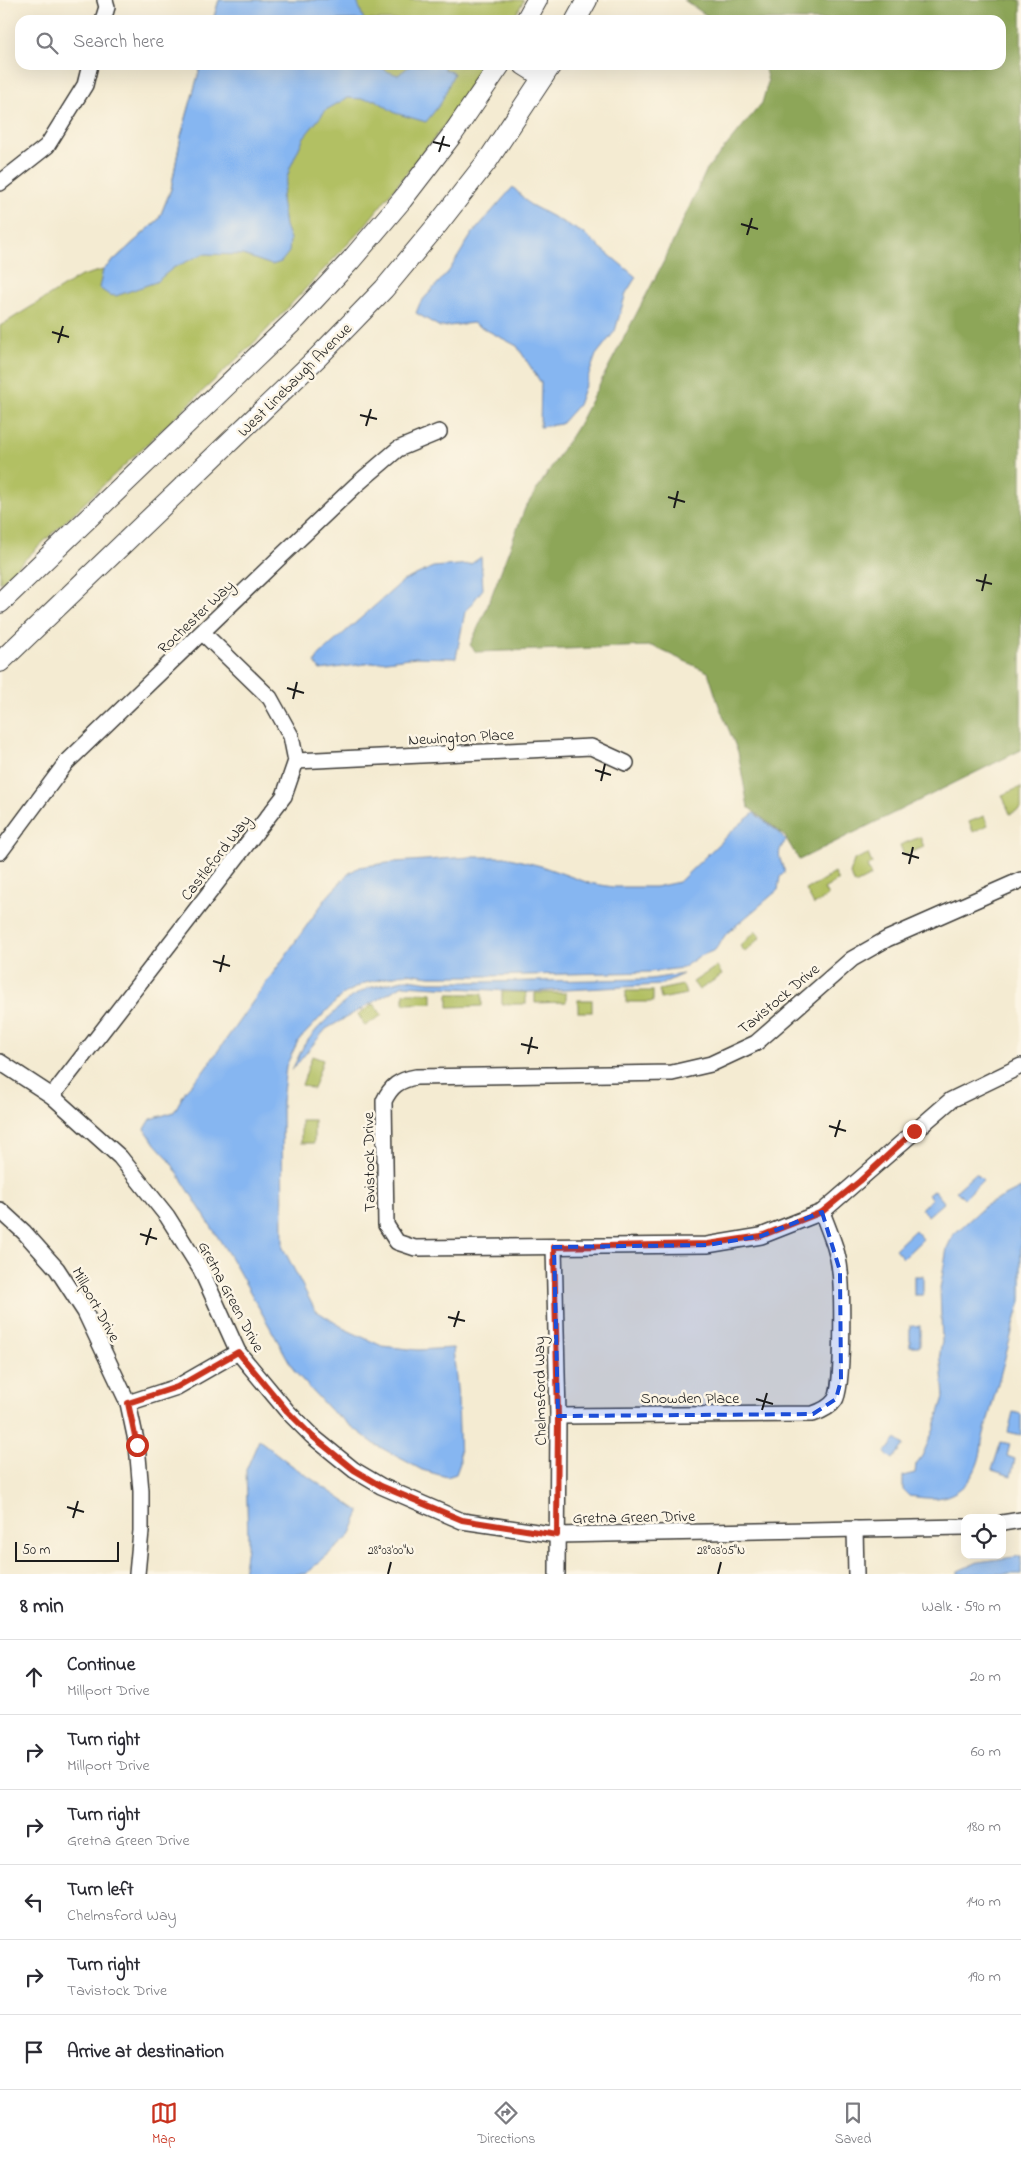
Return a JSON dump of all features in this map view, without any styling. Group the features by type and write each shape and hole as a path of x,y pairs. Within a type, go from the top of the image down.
{"main road":[{"path":"529,15 537,0"},
{"path":"579,15 587,0"},
{"path":"0,603 297,318 351,260 402,200 496,70"},
{"name":"West Linebaugh Avenue","path":"0,662 303,372 384,289 488,160 547,71"}],"street":[{"path":"105,0 107,7 105,15"},
{"path":"0,183 47,146 85,85 89,70"},
{"name":"Rochester Way","path":"0,852 66,763 356,485 398,449 439,432"},
{"path":"203,633 270,698 291,736 296,761"},
{"name":"Newington Place","path":"296,761 591,747 626,763"},
{"name":"Castleford Way","path":"52,1096 284,796 296,761"},
{"name":"Tavistock Drive","path":"1021,880 887,939 852,959 756,1043 711,1064 672,1073 416,1077 396,1084 389,1090 384,1101 386,1225 397,1242 415,1248 708,1244 761,1236 822,1212 951,1100 1021,1066"},
{"name":"Gretna Green Drive","path":"0,1062 52,1096 120,1157 167,1216 201,1270 238,1352 287,1411 312,1436 354,1470 381,1486 462,1520 557,1535 961,1527"},
{"name":"Millport Drive","path":"0,1210 24,1232 57,1269 85,1312 128,1403 137,1445 141,1490 137,1574"},
{"name":"Snowden Place","path":"558,1416 813,1414 826,1408 836,1399 841,1380 840,1271 835,1248 822,1212"},
{"name":"Chelmsford Way","path":"554,1247 558,1416 558,1574"},
{"path":"128,1403 177,1387 238,1352"},
{"path":"1006,1522 1021,1520"},
{"path":"855,1529 856,1574"}],"highlighted area":[{"path":"822,1212 840,1271 841,1380 836,1399 813,1414 558,1416 554,1247 707,1245 761,1236"}],"green space":[{"path":"219,0 524,0 516,15 214,15"},
{"path":"684,0 1021,0 1021,750 799,860 784,835 748,807 738,752 719,706 708,672 652,646 476,652 470,645 486,610 525,508 577,427 664,261 707,169 762,103 768,82 765,70 1006,70 1006,15 706,15"},
{"path":"200,70 481,70 445,125 362,229 260,337 0,583 0,326 81,276 103,270 159,219 171,189 181,136"},
{"path":"1021,787 1021,809 1010,814 1002,795"},
{"path":"984,816 988,825 973,832 969,822"},
{"path":"920,837 924,847 904,855 900,845"},
{"path":"868,854 872,864 867,866 871,876 855,884 850,874 854,860"},
{"path":"834,873 838,880 824,889 828,896 814,905 806,890"},
{"path":"756,931 761,937 745,952 740,946"},
{"path":"717,966 722,975 699,990 693,982"},
{"path":"683,985 686,994 661,999 659,990"},
{"path":"626,991 653,991 653,1002 626,1002"},
{"path":"502,992 526,992 526,1004 502,1004"},
{"path":"404,993 432,993 432,1003 404,1004"},
{"path":"535,993 566,993 566,1002 535,1003"},
{"path":"448,994 482,994 482,1006 448,1007"},
{"path":"578,1000 592,1000 592,1012 578,1012"},
{"path":"374,1004 382,1015 365,1026 358,1014"},
{"path":"312,1056 323,1060 313,1089 302,1085"},
{"path":"301,1120 314,1120 314,1143 301,1143"}],"water":[{"path":"219,0 354,0 357,1 362,15 214,15"},
{"path":"200,70 385,70 398,75 404,70 446,70 454,73 441,103 426,122 395,113 376,100 347,98 326,110 304,137 290,168 281,199 285,226 290,239 289,252 281,262 272,265 243,255 203,254 173,268 156,282 116,296 109,295 99,288 103,270 159,219 171,189 181,136"},
{"path":"513,187 529,204 583,233 636,277 626,293 615,331 596,355 578,405 561,424 540,427 541,383 517,346 473,323 440,327 416,313 420,303 449,271 472,234"},
{"path":"481,557 483,589 465,612 456,658 416,657 320,670 315,663 319,655 403,581 433,567 471,564"},
{"path":"754,813 781,834 786,841 780,849 780,859 785,872 780,877 778,890 726,934 715,950 698,957 682,968 650,972 483,976 430,976 407,973 365,983 342,995 298,1041 286,1066 282,1102 283,1248 315,1310 347,1330 382,1346 418,1350 453,1348 458,1398 460,1463 456,1474 447,1477 422,1470 376,1445 330,1410 295,1372 231,1258 168,1158 145,1129 151,1119 174,1112 186,1090 203,1072 327,897 348,874 359,867 395,862 471,857 506,857 541,866 589,883 613,887 655,887 679,882 734,829"},
{"path":"683,974 659,985 528,992 403,985 326,1029 292,1070 304,1045 318,1028 347,1000 368,988 408,979 430,982 483,982 651,979"},
{"path":"976,1173 983,1180 964,1199 956,1191"},
{"path":"1021,1188 1021,1300 982,1441 979,1461 970,1478 956,1492 937,1498 909,1496 903,1490 903,1476 915,1473 916,1464 922,1456 934,1429 944,1397 940,1351 942,1342 940,1289 947,1248 953,1235 985,1206"},
{"path":"934,1190 944,1202 928,1216 921,1209 932,1199 928,1195"},
{"path":"915,1230 923,1239 903,1258 895,1249"},
{"path":"914,1276 923,1276 923,1295 914,1295"},
{"path":"910,1326 920,1326 920,1346 910,1346"},
{"path":"1013,1412 1021,1414 1021,1435 1008,1432"},
{"path":"896,1439 904,1445 893,1459 885,1453"},
{"path":"259,1440 294,1467 360,1512 350,1536 305,1574 243,1574 248,1540 246,1470"},
{"path":"1001,1442 1010,1444 1007,1456 1015,1459 1011,1476 992,1470"},
{"path":"1021,1556 1021,1574 958,1574 958,1571 978,1562"}],"route":[{"path":"137,1445 128,1403 177,1387 238,1352 287,1411 312,1436 354,1470 381,1486 462,1520 557,1535 558,1416 554,1247 708,1244 761,1236 822,1212 860,1181 914,1131"}]}
